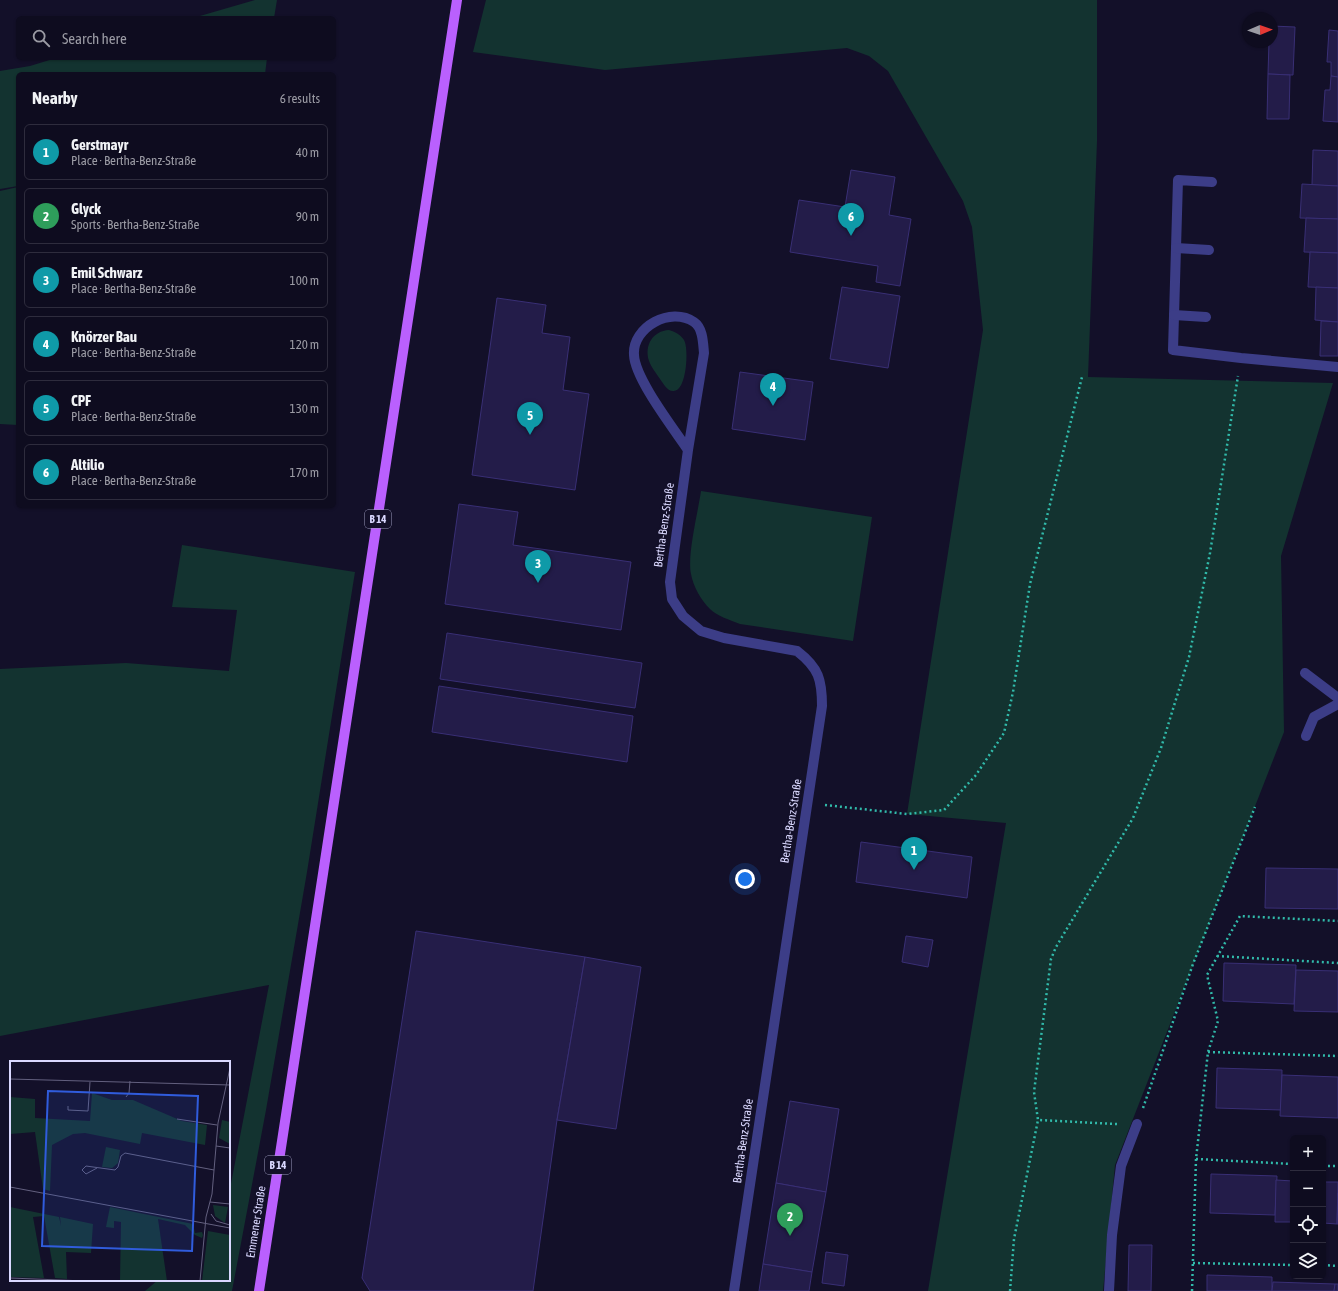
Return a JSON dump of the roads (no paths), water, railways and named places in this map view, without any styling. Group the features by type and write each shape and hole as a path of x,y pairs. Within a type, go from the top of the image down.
{"main road":[{"name":"Emmener Straße","path":"259,1291 457,0"}],"street":[{"path":"1212,182 1178,180 1172,350 1338,367"},
{"path":"1176,248 1209,250"},
{"path":"1174,314 1206,317"},
{"name":"Bertha-Benz-Straße","path":"688,450 645,384 638,370 634,354 636,342 644,329 654,321 668,318 682,318 694,322 703,336 704,353 688,450 670,582 672,599 683,616 701,631 724,638 797,652 807,659 816,671 822,687 822,706 734,1291"},
{"path":"1305,673 1338,698"},
{"path":"1306,736 1314,717 1338,704"},
{"path":"1109,1291 1112,1235 1121,1166 1137,1124"}],"place":[{"name":"Altilio","path":"851,236"},
{"name":"Knörzer Bau","path":"773,406"},
{"name":"CPF","path":"530,435"},
{"name":"Emil Schwarz","path":"538,583"},
{"name":"Gerstmayr","path":"914,870"},
{"name":"Glyck","path":"790,1236"}]}
